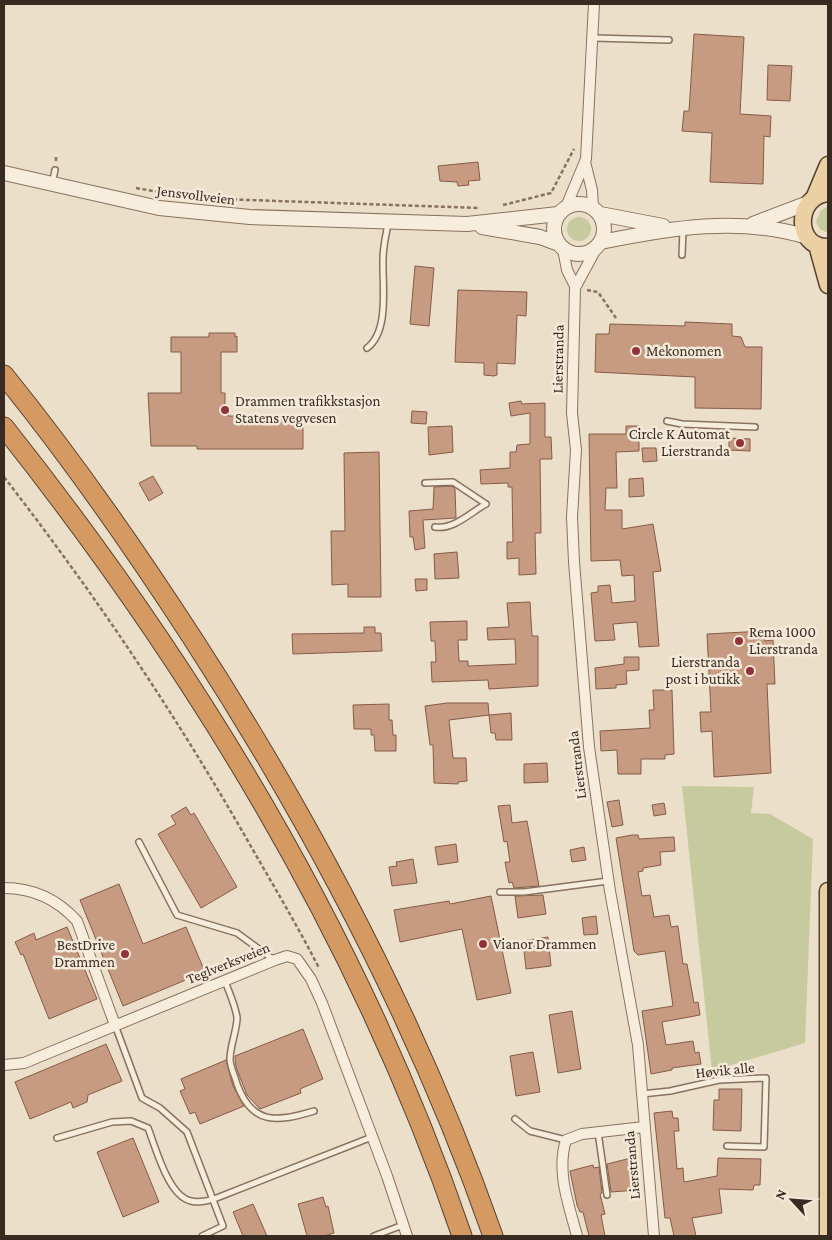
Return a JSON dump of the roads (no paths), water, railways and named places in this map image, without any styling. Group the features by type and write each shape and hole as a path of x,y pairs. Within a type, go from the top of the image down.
{"highway":[{"path":"4,375 97,497 155,581 230,698 299,814 366,939 419,1050 458,1141 493,1236"},
{"path":"4,426 155,633 222,737 280,836 372,1015 429,1147 462,1236"}],"main road":[{"path":"828,165 817,197 803,213 802,222 818,243 828,286"},
{"path":"828,891 828,1236"}],"street":[{"path":"594,4 585,162 596,211 604,225 599,244"},
{"path":"585,162 554,232 561,246 577,254 591,251 599,244 678,228 746,225 774,228 818,243"},
{"name":"Jensvollveien","path":"4,173 135,203 189,212 388,223 467,224 562,211"},
{"path":"746,225 817,197"},
{"path":"562,211 579,203 596,211 678,228"},
{"name":"Jensvollveien","path":"467,224 540,237 561,246"},
{"name":"Lierstranda","path":"575,286 599,244"},
{"name":"Lierstranda","path":"561,246 567,270 575,286 572,403 576,450 572,517 589,747 609,881 638,1050 654,1236"},
{"path":"4,888 37,892 65,908 77,921 115,1025"},
{"name":"Teglverksveien","path":"4,1065 24,1063 275,960 287,956 297,958 312,979 407,1236"},
{"path":"577,1236 562,1178 561,1157 566,1140 574,1135 644,1127"}],"lane":[{"path":"593,38 669,40"},
{"path":"52,184 54,170"},
{"path":"367,348 375,339 381,326 383,256 388,223"},
{"path":"678,228 682,255"},
{"path":"667,421 682,424 755,427"},
{"path":"425,483 453,482 486,504 454,523 441,528 435,527"},
{"path":"139,842 177,914 237,933 275,960"},
{"path":"500,892 524,892 609,881"},
{"path":"225,980 237,1018 230,1042 230,1062 243,1100 252,1110 272,1119 289,1119 314,1111"},
{"path":"115,1025 142,1098 160,1108 187,1132 223,1226 202,1236"},
{"name":"Høvik alle","path":"641,1094 670,1091 719,1080 766,1078 764,1147 727,1146"},
{"path":"515,1119 530,1131 566,1140"},
{"path":"58,1138 112,1122 131,1121 148,1128 169,1181 182,1197 201,1202 214,1199 372,1137"},
{"path":"598,1132 607,1195"},
{"path":"374,1236 403,1225"}],"place":[{"name":"Mekonomen","path":"636,351"},
{"name":"Drammen trafikkstasjon Statens vegvesen","path":"225,410"},
{"name":"Circle K Automat Lierstranda","path":"740,443"},
{"name":"Rema 1000 Lierstranda","path":"739,641"},
{"name":"Lierstranda post i butikk","path":"750,671"},
{"name":"Vianor Drammen","path":"483,944"},
{"name":"BestDrive Drammen","path":"125,954"}]}
